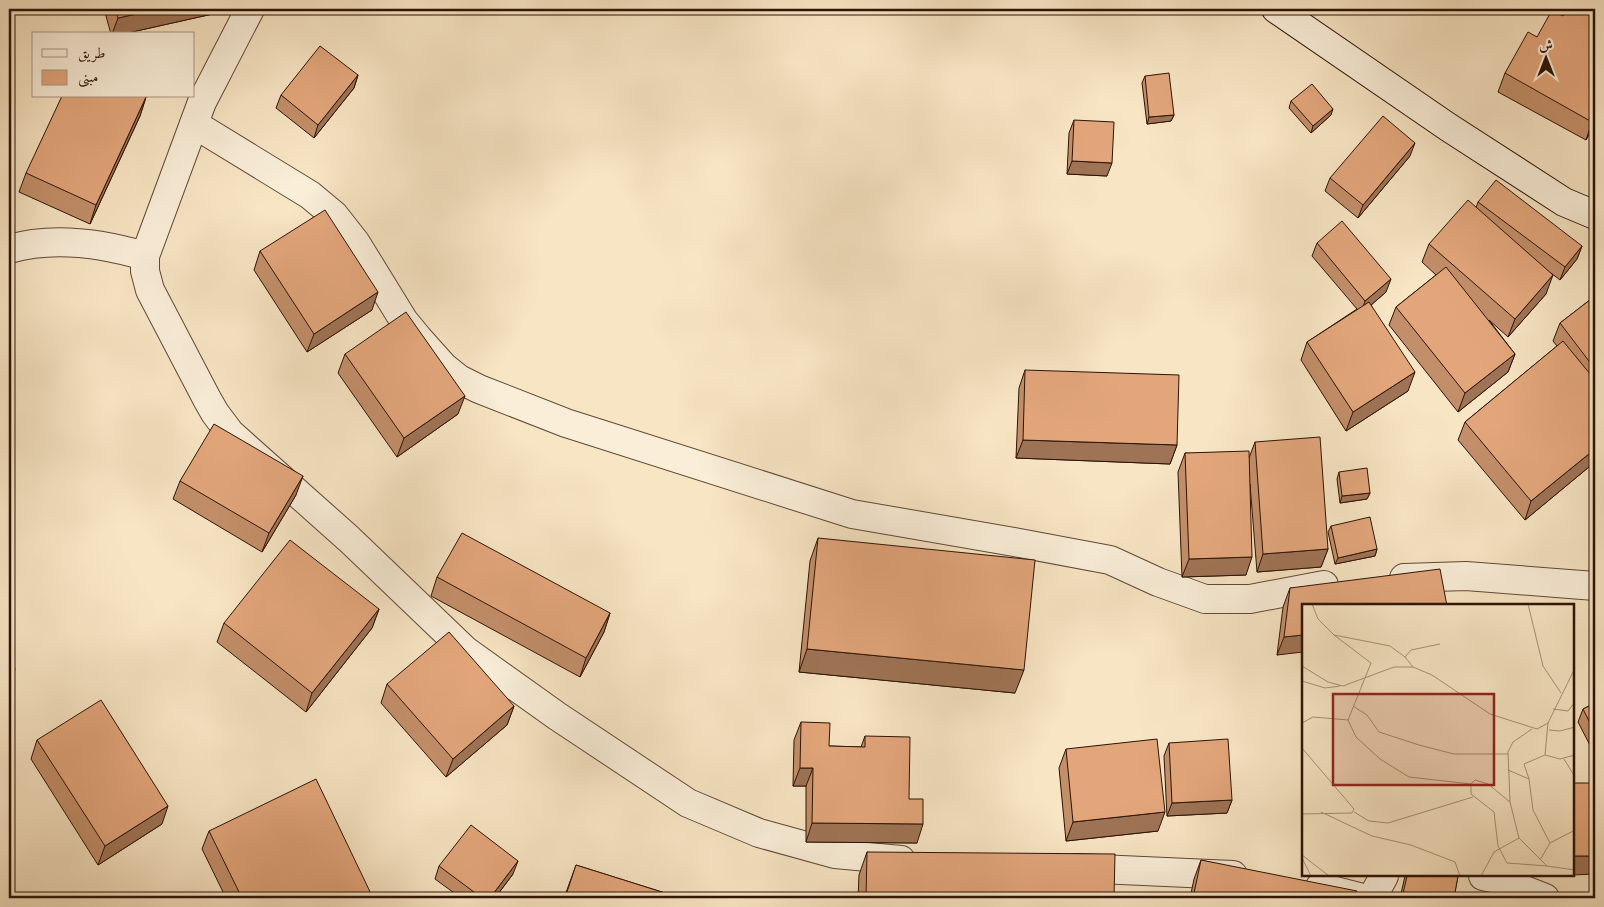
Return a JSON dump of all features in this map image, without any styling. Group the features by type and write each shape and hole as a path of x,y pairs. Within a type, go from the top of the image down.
{"street":[{"path":"250,9 202,102 145,256 145,271 150,290 207,399 230,433 350,539 466,651 557,716 688,803 759,833 835,854 924,863"},
{"path":"1276,9 1448,127 1564,202 1595,215"},
{"path":"194,124 310,195 334,215 356,242 404,321 444,367 459,379 479,389 566,423 852,514 1110,560 1158,582 1205,599 1250,599 1320,586 1350,584"},
{"path":"9,249 51,242 90,244 119,248 145,256"},
{"path":"1378,582 1401,578 1466,576 1595,586"},
{"path":"1051,868 1233,875 1261,879"},
{"path":"1372,898 1383,877"},
{"path":"1488,877 1545,898"},
{"path":"1298,884 1317,886 1363,898"}],"building":[{"path":"116,9 159,9 118,18"},
{"path":"1567,9 1595,10 1595,116 1592,122 1505,73 1528,32 1537,37 1552,10 1563,16"},
{"path":"320,46 358,75 318,125 281,95"},
{"path":"1169,73 1174,115 1149,117 1145,76"},
{"path":"1312,84 1333,109 1313,126 1291,101"},
{"path":"61,98 146,98 96,205 26,173"},
{"path":"1383,116 1415,143 1363,205 1330,178"},
{"path":"1074,120 1114,122 1112,163 1072,161"},
{"path":"1496,180 1582,246 1565,267 1478,202"},
{"path":"1468,200 1553,275 1515,319 1429,244"},
{"path":"325,210 378,292 314,334 260,251"},
{"path":"1342,221 1391,279 1365,301 1317,243"},
{"path":"1446,267 1515,354 1465,393 1396,307"},
{"path":"1595,296 1595,369 1560,323"},
{"path":"1369,302 1415,372 1353,412 1307,342"},
{"path":"406,312 465,396 404,438 345,354"},
{"path":"1563,341 1595,380 1595,449 1531,501 1465,422"},
{"path":"1025,370 1179,375 1177,445 1023,440"},
{"path":"214,424 303,476 269,533 180,481"},
{"path":"1320,437 1328,549 1263,554 1255,442"},
{"path":"1249,451 1252,557 1189,559 1185,453"},
{"path":"1367,468 1370,493 1342,496 1339,472"},
{"path":"1370,517 1377,549 1338,558 1331,526"},
{"path":"462,533 610,613 586,658 437,577"},
{"path":"818,538 1035,560 1024,670 807,649"},
{"path":"290,540 379,609 312,693 224,623"},
{"path":"1440,569 1447,604 1302,604 1302,635 1284,637 1290,588"},
{"path":"449,632 514,706 453,759 387,684"},
{"path":"9,657 15,669 9,672"},
{"path":"101,700 168,806 105,846 37,740"},
{"path":"1595,703 1595,733 1583,709"},
{"path":"801,722 830,723 829,746 865,747 865,736 910,737 909,799 923,799 923,824 812,823 813,768 800,768"},
{"path":"1157,739 1165,812 1073,822 1066,749"},
{"path":"1228,739 1232,800 1172,803 1169,743"},
{"path":"316,779 373,898 242,898 209,831"},
{"path":"1574,783 1595,783 1595,856 1574,856"},
{"path":"471,825 518,861 490,898 482,898 439,866"},
{"path":"867,852 1115,854 1114,898 866,898"},
{"path":"1201,860 1357,891 1355,898 1193,898"},
{"path":"576,865 681,898 565,898"},
{"path":"1407,877 1458,877 1454,898 1402,898"}]}
